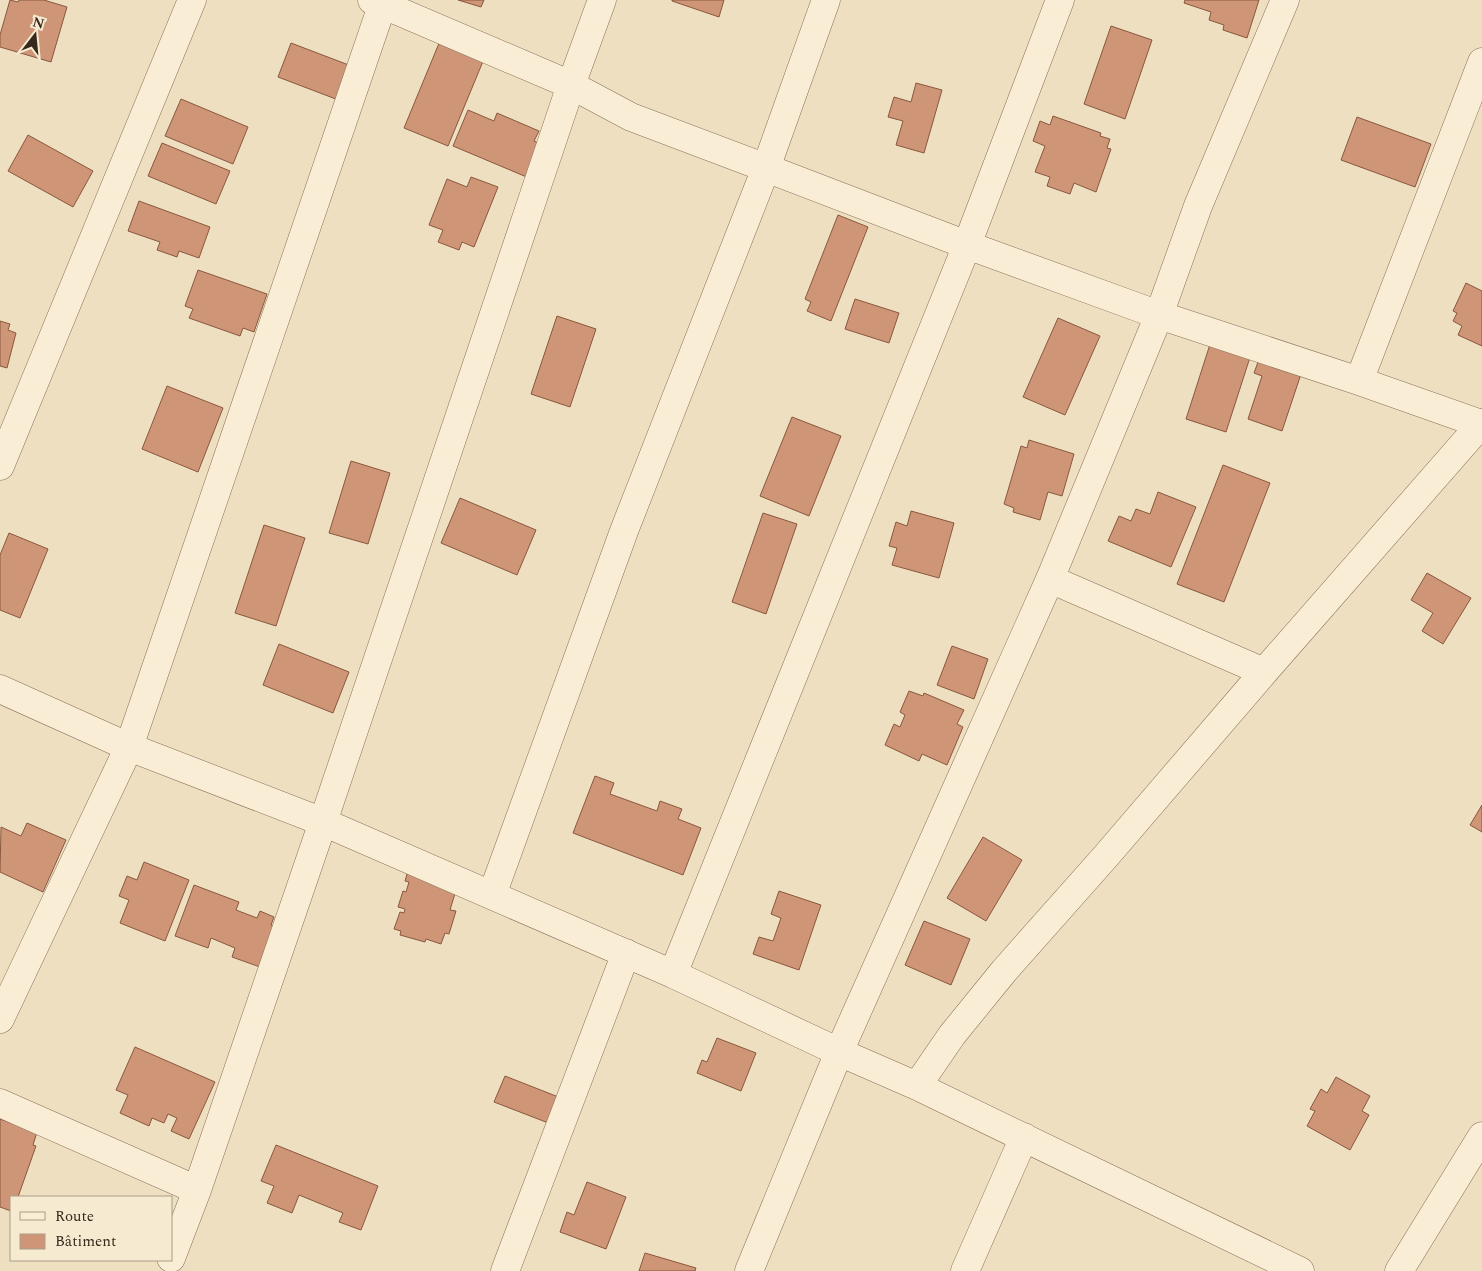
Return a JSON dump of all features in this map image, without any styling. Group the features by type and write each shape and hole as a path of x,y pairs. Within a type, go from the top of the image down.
{"street":[{"path":"0,466 192,0"},
{"path":"172,1256 197,1190 324,822 571,85 602,0"},
{"path":"492,895 624,531 766,168 826,0"},
{"path":"673,974 967,245 1060,0"},
{"path":"749,1271 839,1052 1050,579 1159,315 1198,206 1285,0"},
{"path":"0,1019 129,746 379,2 571,85 631,117 967,245 1159,315 1482,424 1004,971 952,1035 917,1086"},
{"path":"1359,381 1482,62"},
{"path":"1050,579 1264,672"},
{"path":"0,689 129,746 324,822 673,974 839,1052 917,1086 1300,1271"},
{"path":"505,1271 626,953"},
{"path":"0,1103 197,1190"},
{"path":"1399,1271 1482,1136"},
{"path":"965,1271 1024,1137"}],"building":[{"path":"10,0 18,2 19,0 44,0 67,7 51,62 0,47 0,35"},
{"path":"458,0 484,0 481,7"},
{"path":"672,0 724,0 719,17"},
{"path":"1185,0 1259,0 1247,38 1223,30 1224,25 1209,20 1211,12 1184,3"},
{"path":"1111,26 1152,40 1125,119 1084,104"},
{"path":"442,36 486,54 448,146 404,128"},
{"path":"291,43 354,67 341,101 278,77"},
{"path":"916,83 942,90 924,153 896,145 903,121 888,117 894,97 911,102"},
{"path":"181,99 248,127 233,164 165,136"},
{"path":"468,110 494,121 497,113 539,131 534,141 543,145 529,178 453,146"},
{"path":"1053,116 1101,133 1100,136 1110,139 1107,148 1111,149 1096,192 1074,183 1070,194 1047,186 1050,177 1035,172 1045,146 1033,141 1040,121 1050,125"},
{"path":"1357,117 1431,144 1415,187 1341,160"},
{"path":"28,135 93,171 73,207 8,171"},
{"path":"162,143 230,171 216,204 148,176"},
{"path":"471,177 498,187 474,247 462,242 459,250 438,242 443,230 429,225 447,179 467,187"},
{"path":"139,201 210,227 199,258 179,251 177,257 157,250 160,242 128,231"},
{"path":"838,215 868,227 831,321 807,311 811,302 805,299"},
{"path":"198,270 267,294 254,332 243,328 240,336 189,318 193,309 185,306"},
{"path":"1466,283 1482,291 1482,346 1458,335 1462,326 1453,321 1457,313 1453,311"},
{"path":"855,299 899,313 889,343 845,329"},
{"path":"557,316 596,329 570,407 531,394"},
{"path":"1058,318 1100,336 1065,415 1023,397"},
{"path":"0,321 10,324 8,330 16,333 7,368 0,366"},
{"path":"1213,335 1253,348 1226,432 1186,419"},
{"path":"1262,351 1304,365 1282,431 1248,419 1262,376 1254,373"},
{"path":"167,386 223,408 198,472 142,449"},
{"path":"792,417 841,436 809,516 760,496"},
{"path":"1029,440 1074,454 1062,496 1048,492 1040,520 1013,512 1014,508 1004,504 1021,446 1027,448"},
{"path":"351,461 390,473 368,544 329,533"},
{"path":"1223,465 1270,483 1224,602 1177,584"},
{"path":"1158,492 1196,507 1171,567 1108,541 1119,516 1131,521 1136,509 1150,514"},
{"path":"460,498 536,530 517,575 441,543"},
{"path":"911,511 954,523 939,578 892,565 897,548 889,546 896,522 907,526"},
{"path":"763,513 797,524 766,614 732,602"},
{"path":"264,525 305,538 276,626 235,613"},
{"path":"9,533 48,549 20,618 0,610 0,555"},
{"path":"1427,573 1471,598 1443,644 1422,631 1433,613 1411,600"},
{"path":"279,644 349,672 333,713 263,685"},
{"path":"952,646 988,659 974,699 937,685"},
{"path":"909,691 923,696 924,693 964,710 957,724 963,727 947,765 922,754 919,761 885,745 894,724 900,727 905,715 900,712"},
{"path":"595,776 614,783 610,794 657,811 660,801 682,809 678,819 701,828 683,875 573,833"},
{"path":"1482,805 1482,832 1470,825"},
{"path":"27,823 66,840 43,892 0,872 1,827 21,836"},
{"path":"983,837 1022,860 986,921 947,898"},
{"path":"144,862 189,880 165,941 120,923 129,900 119,896 127,876 137,880"},
{"path":"409,867 456,890 450,910 456,911 449,934 445,933 441,944 426,939 425,942 400,935 401,931 394,929 400,912 404,913 405,909 398,907 403,891 406,892 409,882 405,881"},
{"path":"194,885 239,902 236,910 257,918 260,911 274,917 271,925 276,927 260,967 232,957 235,948 211,938 208,948 175,936"},
{"path":"779,891 821,905 799,970 753,954 759,937 773,941 781,918 771,914"},
{"path":"924,921 970,939 951,985 905,965"},
{"path":"717,1038 756,1053 741,1091 697,1073 702,1060 707,1062"},
{"path":"135,1047 215,1082 189,1139 171,1131 177,1118 168,1114 164,1123 152,1118 149,1126 120,1113 128,1095 116,1090"},
{"path":"505,1076 561,1098 551,1124 494,1102"},
{"path":"1336,1077 1370,1096 1362,1111 1369,1115 1350,1150 1307,1126 1315,1111 1310,1109 1321,1089 1327,1093"},
{"path":"0,1119 37,1132 33,1145 36,1146 18,1196 10,1196 10,1211 0,1207"},
{"path":"276,1145 378,1186 361,1230 339,1222 343,1213 299,1195 292,1213 267,1203 274,1186 261,1181"},
{"path":"587,1182 626,1197 606,1249 560,1232 567,1212 574,1215"},
{"path":"645,1253 696,1268 695,1271 639,1271"}]}
